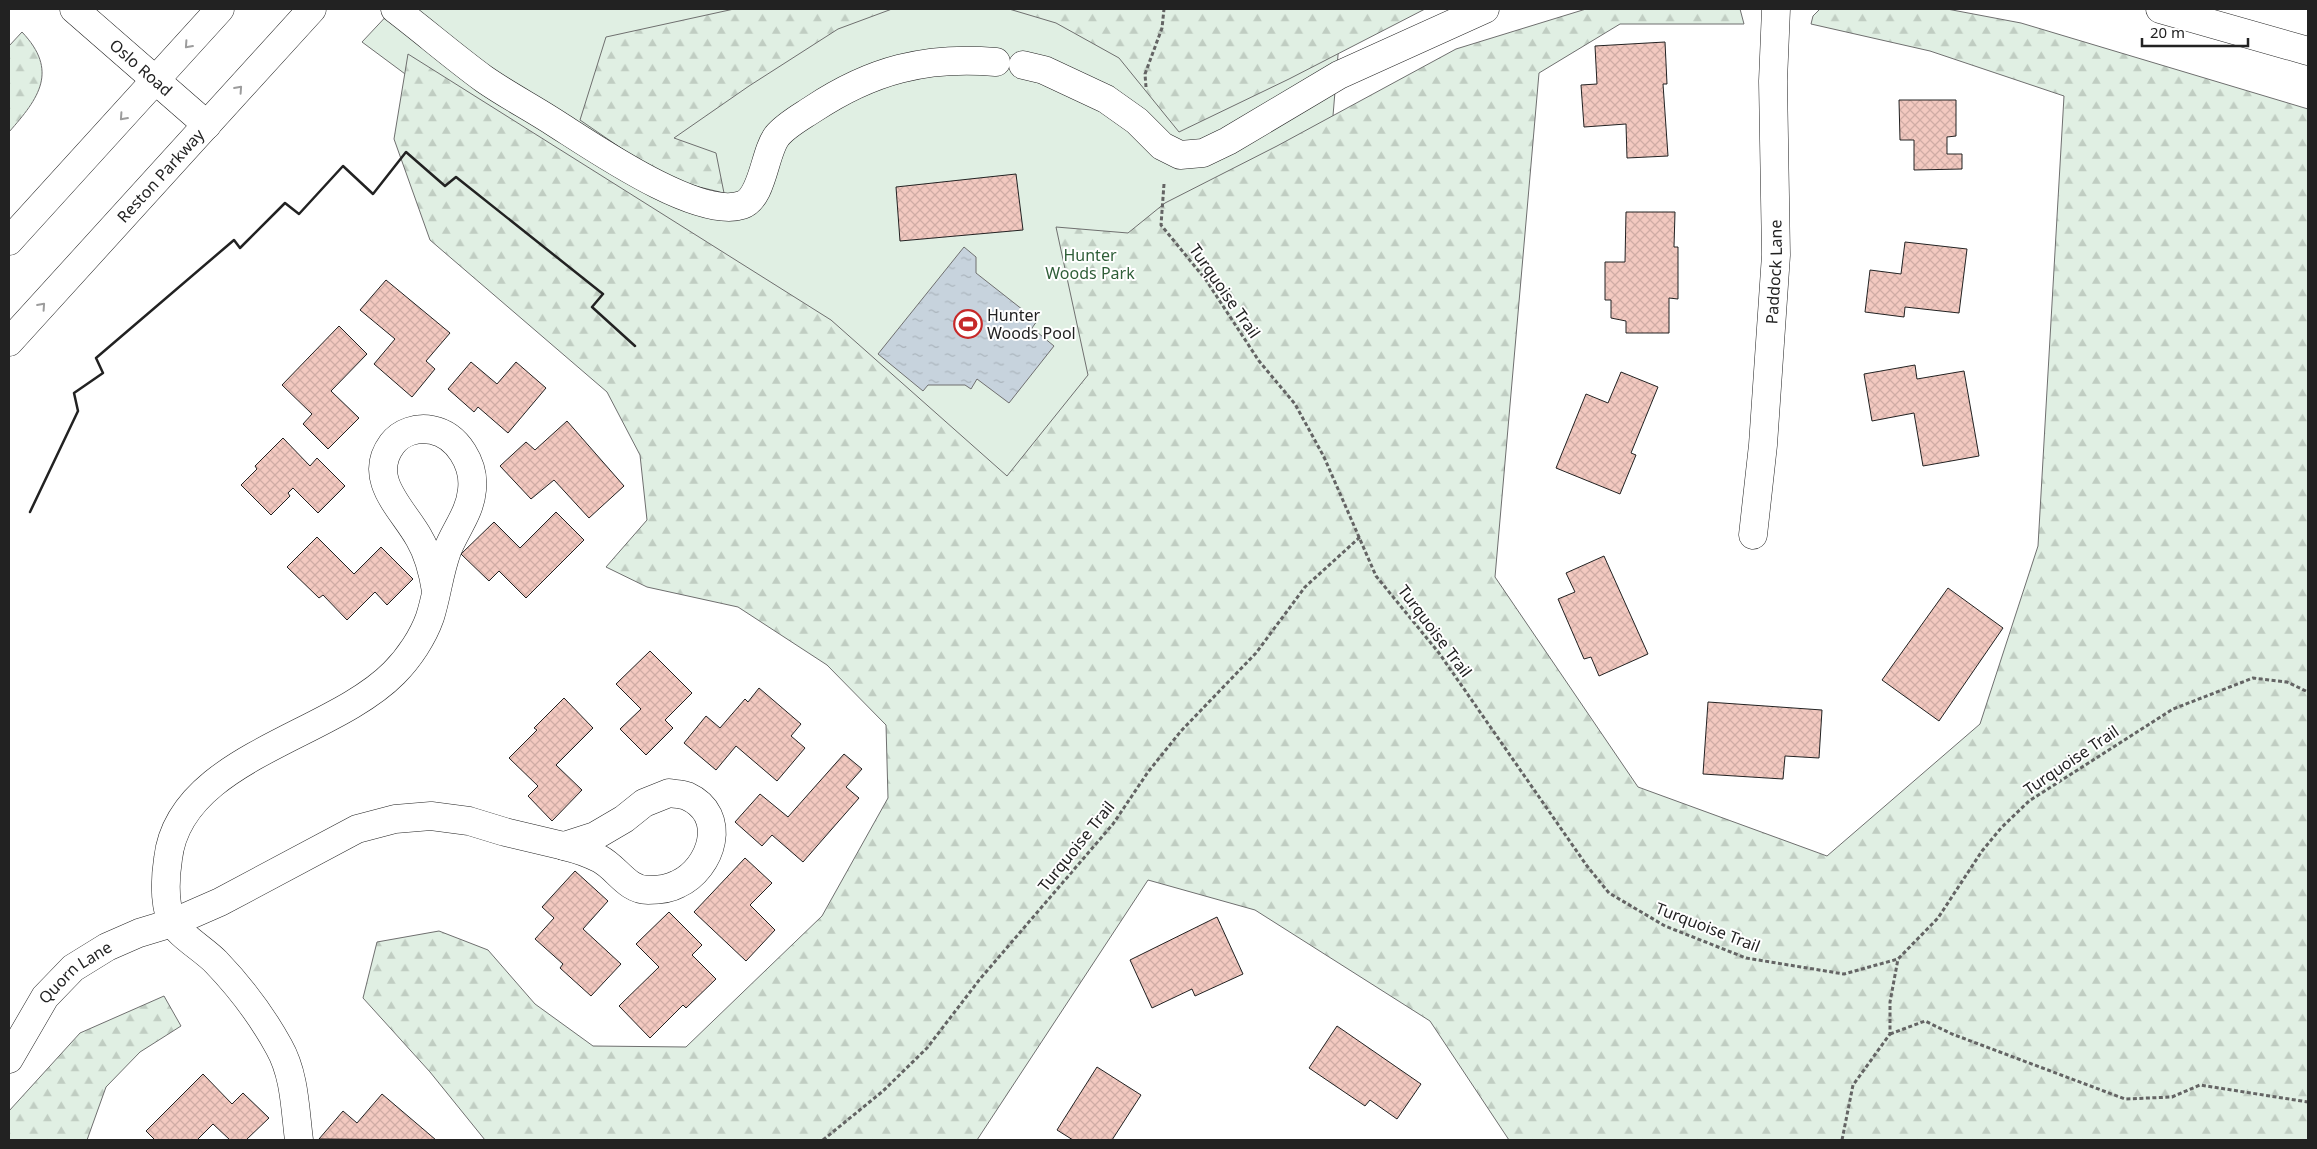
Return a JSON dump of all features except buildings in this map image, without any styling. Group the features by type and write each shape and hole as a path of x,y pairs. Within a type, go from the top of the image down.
{"street":[{"name":"Oslo Road","path":"74,9 207,125"},
{"path":"9,241 220,9"},
{"name":"Reston Parkway","path":"9,342 312,9"},
{"path":"395,9 485,80 631,170 680,195 725,208 744,205 756,193 771,147 778,136 836,94 870,77 918,63 949,60 996,62"},
{"path":"1023,65 1044,70 1106,99 1137,120 1162,146 1180,154 1203,153 1228,141 1339,75 1483,9"},
{"name":"Paddock Lane","path":"1753,535 1763,445 1776,255 1774,81 1776,9"},
{"path":"2160,9 2308,51"},
{"path":"299,1140 292,1080 281,1050 250,1000 214,960 172,923 165,890 168,855 178,825 197,797 223,774 359,702 394,674 414,649 429,618 447,550 471,503 473,481 467,458 452,440 434,430 414,430 398,436 386,453 383,473 389,495 419,537 432,565 436,591"},
{"name":"Quorn Lane","path":"9,1059 45,997 73,968 107,947 138,933 172,923 220,902 357,829 395,819 431,816 469,821 564,846 602,860 630,884 645,890 663,889 678,884 701,866 709,852 713,836 710,818 700,805 686,796 668,793 644,803 624,819 595,836 564,846"},
{"path":"286,1140 295,1111"}],"path":[{"name":"Turquoise Trail","path":"1165,185 1161,225 1206,280 1259,361 1295,404 1324,457 1376,576 1439,653 1587,866 1609,894 1665,926 1755,960 1844,974 1898,959 1938,918 1982,851 2001,828 2029,801 2173,709 2253,678 2287,682 2308,692"},
{"name":"Turquoise Trail","path":"823,1140 883,1091 927,1048 980,979 1113,824 1148,772 1182,731 1256,653 1305,587 1360,536"},
{"path":"1890,1034 1890,1002 1898,959"},
{"path":"1842,1140 1853,1085 1890,1034 1925,1021 1952,1034 2125,1099 2172,1097 2200,1085 2308,1102"}],"green space":[{"name":"Hunter Woods Park","path":"393,9 1335,9 1339,43 1331,140 1397,590 920,456 362,42"},
{"path":"734,9 892,9 838,29 749,86 674,138 716,153 724,193 666,179 580,120 606,37"},
{"path":"1009,9 1425,9 1289,79 1179,132 1119,58 1056,23"},
{"path":"1586,9 1740,9 1744,24 1620,24 1539,73 1495,577 1638,787 1827,856 1980,724 2038,546 2064,96 1930,51 1811,24 1813,16 1820,9 1947,9 2021,23 2308,109 2308,1140 1509,1140 1430,1021 1255,910 1148,880 977,1140 485,1140 430,1072 363,998 377,942 439,931 488,950 535,1004 593,1046 686,1047 822,916 888,798 886,725 827,665 738,607 647,587 606,567 647,520 640,455 607,392 430,240 394,139 408,54 831,320 1007,476 1088,375 1056,227 1128,233 1165,203 1277,146 1456,49"},
{"path":"22,32 40,59 41,84 29,108 9,132 9,46"},
{"path":"164,996 181,1026 140,1052 106,1087 87,1140 9,1140 9,1111 80,1033"}],"water":[{"name":"Hunter Woods Pool","path":"964,247 976,257 976,273 1037,321 1032,328 1054,346 1009,403 977,379 971,389 965,385 928,385 923,391 878,354"}],"wall":[{"path":"30,512 78,411 74,393 103,373 96,358 234,240 240,248 285,203 299,214 343,166 373,194 406,152 445,186 456,177 603,294 592,307 635,346"}],"place":[{"name":"Hunter Woods Pool","path":"968,324"}]}
